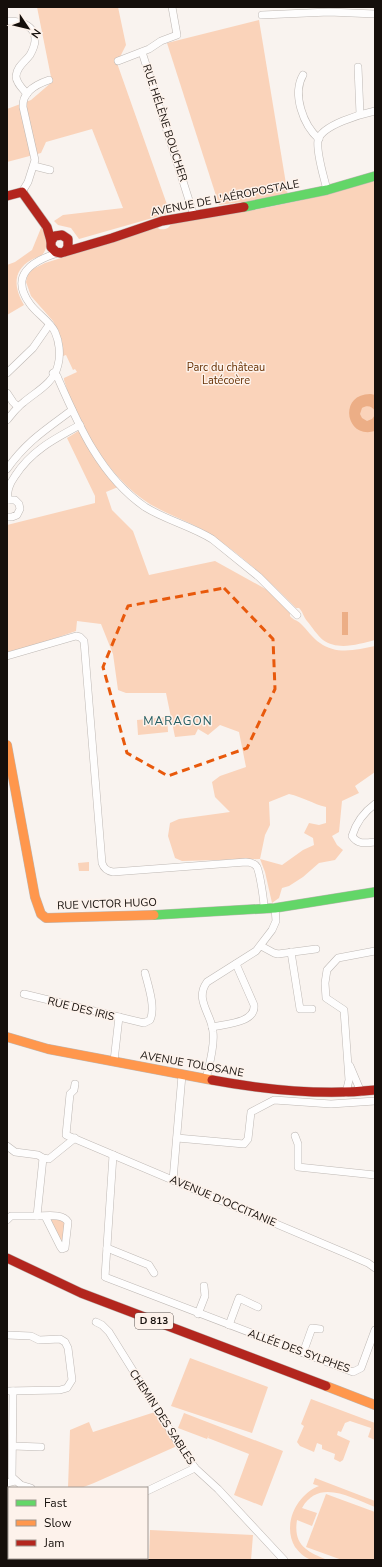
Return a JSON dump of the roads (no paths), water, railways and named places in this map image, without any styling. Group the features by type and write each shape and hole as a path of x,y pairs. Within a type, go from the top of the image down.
{"street":[{"path":"118,60 142,52 161,41 177,35 172,7"},
{"path":"262,15 329,12 375,14"},
{"path":"7,21 24,23 29,26 33,32 34,39 32,50 16,74 17,82 27,94"},
{"name":"RUE HÉLÈNE BOUCHER","path":"142,52 194,216"},
{"path":"358,68 360,114"},
{"path":"303,75 300,80 299,87 301,106 312,134 319,139"},
{"path":"7,196 22,192 28,182 34,166 35,158 23,108 23,101 27,94 39,84 49,80"},
{"path":"327,190 318,148 319,139 328,129 360,114 375,111"},
{"path":"34,166 50,170"},
{"name":"AVENUE DE L'AÉROPOSTALE","path":"54,374 59,363 59,345 55,333 50,325 27,299 22,280 24,273 30,267 48,256 92,244 162,221 327,190 375,176"},
{"path":"22,192 47,227 52,249 61,252 68,247 68,239"},
{"path":"47,227 80,247"},
{"path":"51,241 59,234"},
{"path":"7,373 33,348 50,325"},
{"path":"7,420 18,407 48,383 54,374 57,376 90,445 101,462 127,492 152,510 212,538 259,577 297,615"},
{"path":"7,393 18,407"},
{"path":"7,469 30,441 72,410"},
{"path":"7,516 14,517 18,514 20,509 19,504 15,500 7,500 12,481 24,462 46,445 80,425"},
{"path":"7,656 76,636 80,637 84,641 102,863 104,868 113,872 246,862 252,863 256,866 258,873 264,908"},
{"name":"RUE VICTOR HUGO","path":"7,745 36,902 41,914 46,918 113,917 275,908 375,892"},
{"path":"375,804 368,809 355,827 352,836 355,841 362,844 375,842"},
{"path":"206,1079 213,1038 212,1027 201,999 203,988 207,982 256,951 261,946 276,921 275,908"},
{"path":"261,946 274,953 316,949"},
{"path":"346,1093 349,1080 346,1059 347,1036 344,1010 326,998 325,983 327,970 338,958 375,951"},
{"path":"291,952 300,1009 312,1009"},
{"path":"212,1027 239,1022 251,1016 255,1010 236,964"},
{"path":"119,1017 144,1023 150,1020 152,1013 151,998 145,973"},
{"name":"RUE DES IRIS","path":"24,994 119,1017 114,1061"},
{"name":"AVENUE TOLOSANE","path":"7,1037 48,1049 243,1086 318,1093 346,1093 375,1090"},
{"path":"346,1059 361,1092"},
{"path":"173,1180 182,1075"},
{"path":"7,1146 15,1152 38,1155 49,1159 74,1138 66,1135 70,1094 74,1090 75,1084"},
{"path":"177,1138 244,1144 248,1139 252,1112 274,1100 331,1104 375,1101"},
{"path":"295,1136 298,1144 298,1167 375,1174"},
{"name":"AVENUE D'OCCITANIE","path":"74,1138 374,1266 375,1259"},
{"path":"114,1155 107,1248 149,1265 154,1273"},
{"path":"37,1216 43,1158"},
{"path":"7,1220 12,1216 45,1216 63,1216 68,1222 65,1248 62,1249 60,1246 45,1216"},
{"name":"ALLÉE DES SYLPHES","path":"107,1248 105,1277 198,1314 353,1372 361,1368 375,1330"},
{"name":"D 813","path":"7,1259 81,1293 375,1405"},
{"path":"198,1314 205,1296 204,1286"},
{"path":"229,1325 240,1298 258,1307"},
{"name":"CHEMIN DES SABLES","path":"96,1322 102,1325 109,1332 195,1468 218,1489 284,1560"},
{"path":"303,1353 312,1328 320,1329"},
{"path":"7,1335 30,1336 39,1340 60,1339 65,1342 68,1348 72,1380 67,1388 60,1390 10,1391 10,1438 13,1446 12,1477 21,1485 28,1487"},
{"path":"13,1446 41,1447"},
{"path":"148,1491 195,1468"},
{"path":"7,1483 15,1481"}],"district":[{"name":"MARAGON","path":"178,721"}],"park label":[{"name":"Parc du château Latécoère","path":"226,373"}]}
